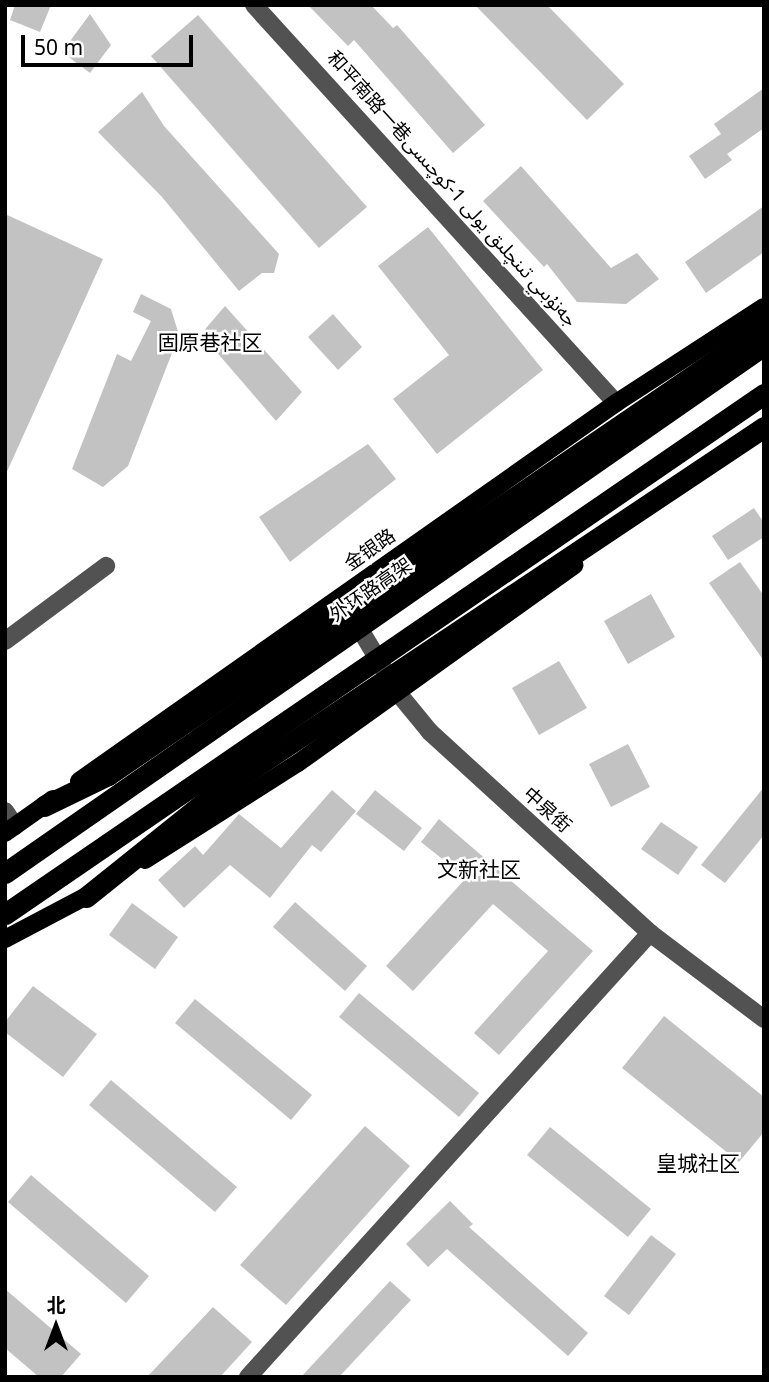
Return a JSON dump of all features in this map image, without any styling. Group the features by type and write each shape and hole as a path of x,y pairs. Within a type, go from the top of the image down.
{"highway":[{"path":"44,806 108,775 757,336"},
{"name":"外环路高架","path":"5,873 757,336"},
{"path":"5,914 764,394"},
{"path":"86,897 216,793 764,427"}],"main road":[{"name":"金银路","path":"8,823 44,806 616,403 764,307"},
{"path":"5,939 86,897 398,693 764,427"}],"street":[{"name":"和平南路一巷جەنۇبىي تىنچلىق يولى 1-كوچىسى","path":"254,5 313,65 616,403"},
{"path":"5,640 106,566"},
{"name":"中泉街","path":"341,597 398,693 430,732 650,933 764,1019"},
{"path":"248,1377 650,933"}],"building":[{"path":"15,5 51,5 40,32 10,20"},
{"path":"308,5 371,5 393,28 397,25 485,125 453,153 354,40 348,46"},
{"path":"475,5 547,5 624,84 587,120"},
{"path":"90,14 111,45 90,73 62,52"},
{"path":"198,15 367,207 319,248 151,56"},
{"path":"764,88 764,128 727,154 732,160 705,179 689,156 721,134 714,124"},
{"path":"142,92 164,126 279,254 274,273 262,273 239,291 162,197 98,132"},
{"path":"521,166 611,268 637,253 659,279 626,304 577,302 547,264 544,267 483,201"},
{"path":"764,206 764,252 706,293 685,262"},
{"path":"5,214 103,259 5,476"},
{"path":"428,227 543,370 437,454 393,399 449,355 378,266"},
{"path":"141,294 171,309 179,335 128,466 103,487 72,469 117,354 131,361 151,321 133,312"},
{"path":"225,306 302,392 276,421 201,334"},
{"path":"333,314 362,347 338,370 308,337"},
{"path":"368,444 396,479 290,562 259,517"},
{"path":"754,508 764,523 764,537 728,560 712,536"},
{"path":"740,562 764,596 764,661 709,583"},
{"path":"651,594 675,637 628,664 604,621"},
{"path":"559,661 587,708 539,735 512,688"},
{"path":"628,744 650,787 611,807 589,764"},
{"path":"764,787 764,835 725,883 701,865"},
{"path":"332,790 356,811 321,852 312,845 270,898 230,865 184,908 158,880 195,846 203,855 239,814 281,848"},
{"path":"375,790 422,828 404,851 356,814"},
{"path":"439,819 593,951 499,1055 474,1033 548,951 493,904 413,991 386,966 466,878 421,842"},
{"path":"661,822 698,847 678,875 641,849"},
{"path":"295,902 367,966 345,991 273,927"},
{"path":"132,903 178,937 155,969 109,935"},
{"path":"33,986 97,1034 63,1077 5,1032 5,1022"},
{"path":"359,993 479,1093 459,1117 339,1017"},
{"path":"195,999 312,1095 291,1120 175,1023"},
{"path":"664,1016 764,1097 764,1132 739,1162 622,1068"},
{"path":"111,1080 237,1187 215,1212 89,1105"},
{"path":"365,1126 410,1166 286,1305 240,1265"},
{"path":"550,1127 651,1209 628,1237 527,1155"},
{"path":"31,1175 149,1276 126,1303 8,1202"},
{"path":"450,1201 473,1224 469,1227 588,1333 568,1356 447,1249 428,1267 406,1244"},
{"path":"651,1235 676,1254 629,1315 604,1296"},
{"path":"390,1281 411,1300 339,1377 301,1377"},
{"path":"5,1289 81,1354 61,1377 39,1377 5,1348"},
{"path":"213,1307 252,1342 220,1377 147,1377"}],"district":[{"name":"固原巷社区","path":"210,342"},
{"name":"文新社区","path":"479,869"},
{"name":"皇城社区","path":"698,1163"}]}
